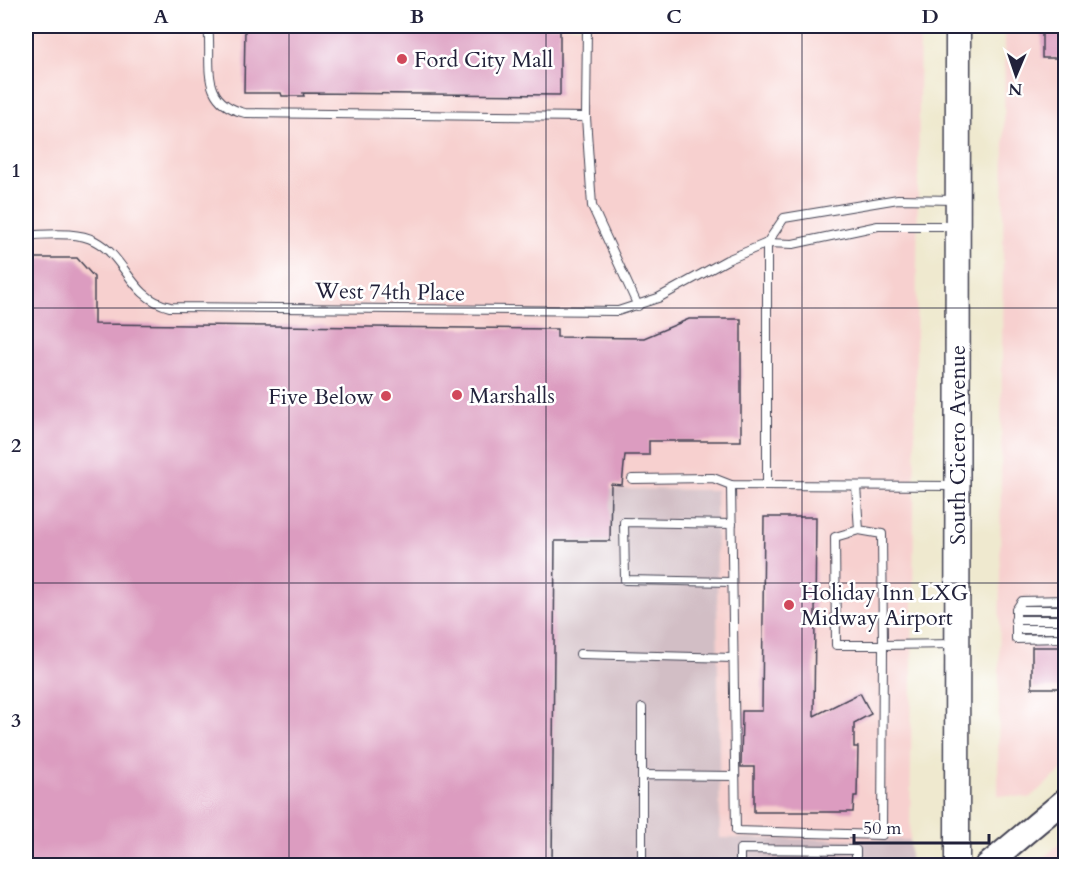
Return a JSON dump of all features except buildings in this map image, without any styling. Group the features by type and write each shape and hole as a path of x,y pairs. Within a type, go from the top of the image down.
{"main road":[{"name":"South Cicero Avenue","path":"957,866 958,26"}],"street":[{"path":"986,866 1065,799"}],"lane":[{"path":"208,26 209,69 212,87 220,101 231,110 245,113 586,117"},
{"path":"587,26 586,117 592,206 638,306"},
{"name":"West 74th Place","path":"767,243 784,218 898,199 957,200"},
{"name":"West 74th Place","path":"26,235 83,236 95,241 107,249 144,296 156,304 170,307 618,311 638,306 767,243 793,244 878,226 957,226"},
{"path":"767,243 767,485"},
{"path":"632,479 713,478 731,485 957,486"},
{"path":"731,485 735,831 882,835 883,645 882,534 859,530 835,537 836,645 883,645 957,644"},
{"path":"856,486 859,530"},
{"path":"732,524 624,522 624,580 732,582"},
{"path":"1064,638 1016,639 1015,620 1016,610 1022,602 1065,600"},
{"path":"1016,610 1064,610"},
{"path":"1015,620 1064,624"},
{"path":"1016,629 1064,624"},
{"path":"580,654 733,658"},
{"path":"642,708 642,866"},
{"path":"642,775 735,776"},
{"path":"740,866 740,849 856,850 856,866"}],"shaded area":[{"name":"Ford City Mall","path":"26,26 920,26 910,840 720,838 716,490 26,483"},
{"path":"1005,26 1065,26 1065,768 1029,798 998,795"},
{"path":"26,483 716,490 720,838 910,840 910,866 26,866"},
{"path":"1065,839 1065,865 1035,865"}],"place":[{"name":"Ford City Mall","path":"402,59"},
{"name":"Marshalls","path":"457,395"},
{"name":"Five Below","path":"386,396"},
{"name":"Holiday Inn LXG Midway Airport","path":"789,605"}]}
